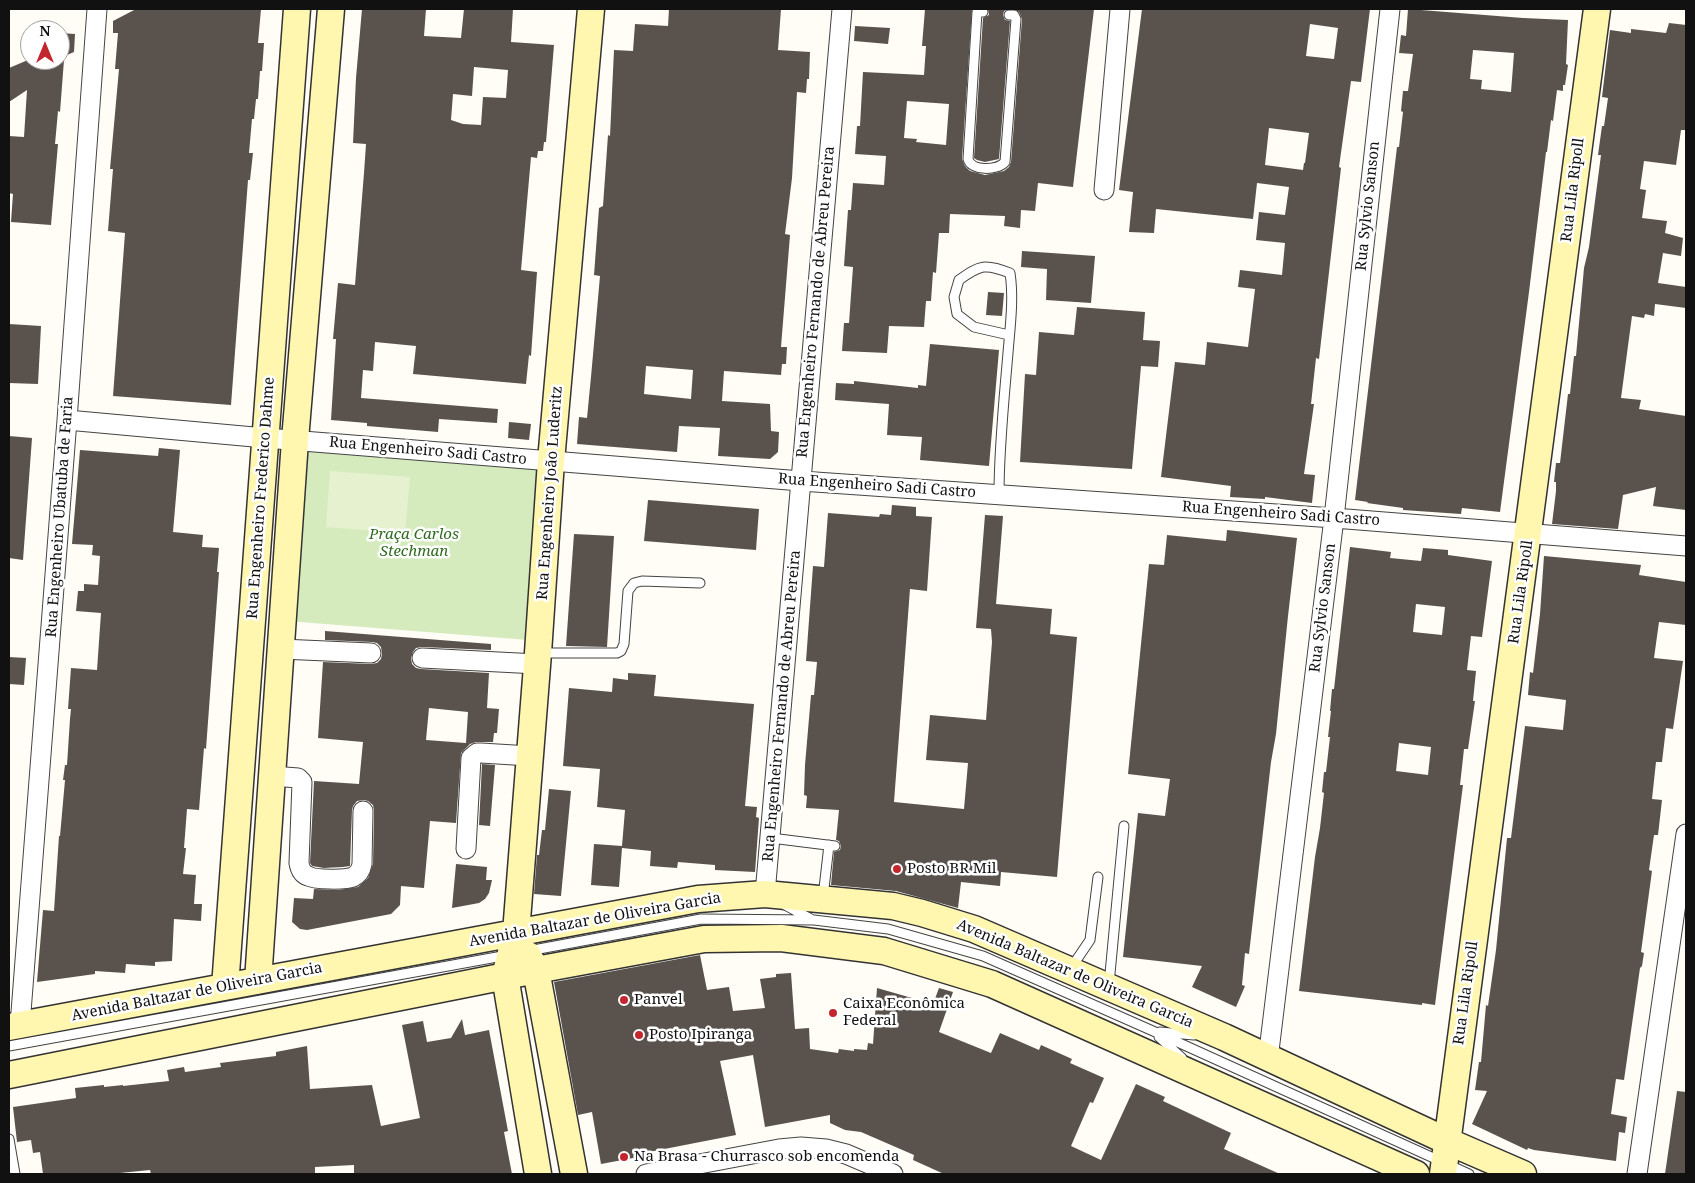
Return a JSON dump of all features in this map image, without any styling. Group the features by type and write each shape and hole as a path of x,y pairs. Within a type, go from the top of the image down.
{"street":[{"name":"Rua Engenheiro Ubatuba de Faria","path":"13,1033 67,420 97,9"},
{"name":"Rua Engenheiro Frederico Dahme","path":"225,986 297,9"},
{"name":"Rua Engenheiro Frederico Dahme","path":"258,980 295,440 331,9"},
{"name":"Rua Engenheiro João Luderitz","path":"518,957 551,461 591,9"},
{"name":"Rua Engenheiro Fernando de Abreu Pereira","path":"766,894 842,9"},
{"path":"1104,190 1120,9"},
{"name":"Rua Sylvio Sanson","path":"1268,1058 1334,518 1390,9"},
{"name":"Rua Lila Ripoll","path":"1444,1159 1529,533 1597,9"},
{"name":"Rua Engenheiro Sadi Castro","path":"67,420 265,438 801,481 1334,518 1686,546"},
{"path":"281,648 371,653"},
{"path":"422,658 537,659"},
{"path":"466,849 471,758 481,753 530,756"},
{"path":"272,776 298,778 302,782 299,863 300,869 308,876 314,878 349,878 361,870 363,811"},
{"path":"1637,1174 1680,920 1686,834"},
{"name":"Avenida Baltazar de Oliveira Garcia","path":"9,1075 518,957 698,899 766,894 818,910 892,906 922,908 1070,970 1268,1058 1444,1159 1524,1174"},
{"name":"Avenida Baltazar de Oliveira Garcia","path":"13,1033 258,980 704,939 781,938 884,951 992,984 1416,1174"},
{"path":"518,957 538,1174"},
{"path":"518,957 574,1174"},
{"path":"646,1174 779,1149 802,1147 826,1149 846,1154 893,1174"}],"lane":[{"path":"978,11 968,159 969,164 973,166 996,168 1005,162 1016,19 1014,16 1009,15"},
{"path":"999,494 999,461 1009,335 1012,289 1010,273 993,266 975,268 958,280 954,297 957,314 974,327 1009,335"},
{"path":"537,659 617,653 621,651 624,644 628,591 634,583 642,581 700,583"},
{"path":"1108,987 1124,826"},
{"path":"771,838 832,845 818,910 781,938"},
{"path":"1070,970 1090,940 1098,877"},
{"path":"13,1033 518,957 701,919 818,910 983,956 1444,1159 1469,1174"},
{"path":"1154,1031 1224,1037"},
{"path":"1154,1031 1205,1079"},
{"path":"9,1139 15,1174"}],"green space":[{"name":"Praça Carlos Stechman","path":"301,447 541,466 528,640 287,621"},
{"path":"330,471 410,477 405,533 326,527"}],"building":[{"path":"136,9 261,9 258,43 264,43 262,71 260,71 254,119 252,119 249,153 253,153 250,180 248,180 231,405 113,396 125,233 108,231 113,169 110,169 119,69 115,69 118,33 113,33 113,21"},
{"path":"362,9 426,9 424,36 461,38 464,9 513,9 511,42 554,45 546,142 544,142 543,151 538,151 537,158 531,157 521,270 537,272 531,356 529,355 526,384 413,374 416,346 375,342 373,371 363,370 361,398 498,409 497,423 439,419 438,432 367,426 367,423 331,420 336,339 333,339 338,283 355,285 364,173 366,144 353,143","holes":["474,67 508,70 506,98 483,97 481,125 463,124 451,120 453,94 472,96"]},
{"path":"669,9 781,9 778,50 810,52 809,79 807,79 806,93 797,92 792,178 785,234 790,235 781,347 787,347 786,364 782,364 781,375 724,371 722,401 770,404 771,431 779,432 778,452 770,459 718,456 720,428 679,426 677,452 577,444 579,417 587,418 591,377 600,276 594,275 599,208 603,206 608,135 610,136 614,50 633,51 635,24 668,26","holes":["646,366 693,370 691,399 644,394"]},
{"path":"925,9 972,9 962,159 970,171 985,175 1004,171 1011,162 1022,19 1019,12 1014,9 1094,9 1073,187 1038,183 1035,211 1021,210 1020,228 1004,226 1005,216 950,214 949,233 939,233 936,273 933,272 931,301 926,301 924,327 889,326 887,353 842,351 844,323 849,323 853,267 844,266 848,210 851,210 853,183 884,185 886,156 855,154 857,126 860,126 863,72 924,75 926,46 922,46","holes":["907,101 949,104 946,145 916,142 917,139 904,138"]},
{"path":"988,9 1009,9 1004,11 1003,15 1005,20 1010,21 999,159 985,162 974,158 983,18 989,15"},
{"path":"1142,9 1370,9 1361,82 1351,81 1339,167 1341,168 1319,359 1316,358 1311,404 1314,404 1304,474 1315,475 1312,503 1265,497 1265,499 1230,497 1231,486 1161,477 1175,362 1205,365 1207,342 1248,347 1255,289 1238,287 1240,270 1282,275 1285,243 1256,240 1259,212 1285,215 1289,187 1257,183 1253,219 1156,209 1154,233 1129,232 1133,192 1119,190","holes":["1310,24 1338,28 1334,59 1306,56","1269,128 1309,133 1303,170 1265,165"]},
{"path":"1408,9 1568,20 1566,64 1568,65 1563,91 1557,90 1546,152 1500,512 1462,508 1461,514 1403,510 1403,508 1355,500 1397,147 1399,147 1403,91 1408,91 1413,54 1399,53 1401,35 1406,36","holes":["1473,50 1514,53 1511,92 1481,89 1482,80 1470,79"]},
{"path":"1669,23 1686,25 1686,130 1681,130 1676,165 1644,161 1640,189 1646,190 1642,218 1667,221 1665,233 1683,238 1681,256 1663,253 1658,283 1686,287 1686,308 1655,304 1654,316 1645,314 1644,318 1632,316 1621,398 1641,400 1639,409 1686,416 1686,510 1653,506 1656,487 1623,495 1618,529 1552,524 1556,491 1556,482 1554,482 1556,463 1560,463 1568,394 1570,394 1574,356 1576,356 1584,268 1589,247 1601,155 1598,155 1608,98 1602,97 1610,30 1631,33 1631,29 1666,33"},
{"path":"855,26 890,28 888,44 854,41"},
{"path":"70,34 75,34 74,52 70,54"},
{"path":"20,63 20,70 63,70 55,144 58,144 51,225 11,222 13,194 9,193 9,136 24,137 27,90 9,102 9,68"},
{"path":"1022,251 1095,256 1091,303 1046,300 1047,269 1021,267"},
{"path":"988,292 1004,293 1002,316 986,315"},
{"path":"1077,307 1145,312 1143,340 1160,341 1158,367 1141,366 1132,469 1020,462 1025,374 1036,375 1039,332 1074,335"},
{"path":"9,324 41,326 38,384 9,383"},
{"path":"930,344 999,350 989,466 920,460 922,437 887,435 889,404 835,400 836,383 854,384 854,381 918,388 918,385 926,386"},
{"path":"509,422 531,424 529,440 508,438"},
{"path":"9,436 32,438 23,560 9,558"},
{"path":"159,448 180,450 173,532 203,535 202,547 219,548 217,572 219,572 206,749 204,748 199,810 187,809 184,848 186,848 183,874 196,875 194,904 202,904 201,921 174,919 172,961 155,962 155,966 126,964 125,973 95,971 95,974 37,982 43,910 54,911 65,780 63,780 65,765 67,765 71,709 68,709 71,668 97,670 101,613 76,611 78,591 84,591 84,584 98,585 100,556 92,555 93,545 72,544 80,450 158,456"},
{"path":"648,500 759,509 756,550 644,541"},
{"path":"892,505 916,507 916,516 932,517 927,591 910,589 894,802 964,809 968,763 926,760 930,715 986,720 992,642 991,629 976,628 985,515 1003,516 996,604 1052,609 1050,634 1077,637 1057,877 1001,872 1000,886 961,882 958,908 896,891 831,885 834,852 840,850 841,846 839,841 836,840 839,810 806,808 807,796 804,795 805,765 811,695 814,695 817,662 806,661 813,566 824,567 828,513 879,517 880,514 891,515"},
{"path":"1227,530 1297,538 1276,734 1271,762 1249,954 1245,953 1242,985 1245,986 1236,1007 1192,987 1202,966 1123,957 1138,813 1165,816 1170,779 1128,774 1149,564 1164,565 1167,535 1226,541"},
{"path":"574,534 614,536 607,647 566,646"},
{"path":"1350,547 1391,552 1390,558 1421,561 1423,548 1448,550 1448,555 1492,561 1482,637 1471,636 1467,670 1476,671 1473,701 1475,701 1468,749 1464,749 1460,785 1463,785 1435,1005 1299,991 1320,828 1324,772 1326,772 1330,737 1328,737 1332,689 1334,689","holes":["1416,604 1445,607 1442,635 1413,632","1399,743 1431,747 1428,775 1396,771"]},
{"path":"1544,556 1641,565 1639,575 1686,582 1686,625 1659,622 1654,658 1683,661 1673,729 1666,728 1662,762 1656,762 1652,799 1662,800 1658,835 1654,835 1649,870 1652,871 1641,952 1644,953 1640,968 1624,1080 1616,1079 1611,1114 1627,1117 1625,1133 1619,1132 1616,1161 1528,1148 1527,1150 1472,1124 1487,1091 1475,1090 1479,1062 1481,1062 1486,1005 1488,1006 1496,950 1507,838 1511,838 1525,726 1563,730 1566,700 1528,695 1530,672 1533,673 1540,614"},
{"path":"325,631 491,644 491,650 416,648 411,658 412,664 416,668 421,669 489,673 487,708 499,709 497,733 494,733 493,742 470,744 461,753 456,823 430,821 424,888 401,886 400,905 391,914 307,930 300,929 292,922 294,898 313,899 314,889 338,890 358,887 368,878 373,864 374,811 373,805 364,800 357,801 352,810 350,866 324,868 312,866 310,863 314,781 359,784 363,742 318,738 323,662 371,664 377,663 381,659 382,654 381,647 377,643 325,640","holes":["429,708 468,712 466,743 426,740"]},
{"path":"9,657 26,658 24,685 9,684"},
{"path":"628,673 656,675 654,696 754,704 745,806 757,807 756,817 759,818 755,872 715,870 715,865 678,862 677,868 650,866 651,851 622,848 619,887 591,885 594,844 622,846 625,810 597,807 600,769 563,766 569,688 612,692 613,678 628,680"},
{"path":"482,764 495,765 490,826 479,825"},
{"path":"549,789 571,791 561,896 534,894 537,855 539,855 542,830 545,830"},
{"path":"456,864 487,867 486,880 492,880 489,893 485,899 479,903 452,908"},
{"path":"700,955 707,990 729,987 733,1011 765,1008 760,979 776,977 776,974 791,973 795,1029 809,1028 810,1049 838,1053 839,1049 867,1050 868,1043 873,1044 877,988 933,1004 939,988 953,992 939,1032 991,1053 1000,1033 1039,1050 1041,1045 1072,1059 1070,1063 1104,1078 1093,1103 1090,1102 1071,1146 1101,1160 1136,1084 1165,1097 1163,1101 1231,1133 1224,1149 1280,1174 944,1174 913,1160 914,1155 861,1132 845,1130 830,1123 830,1115 765,1127 753,1055 720,1061 736,1135 649,1152 650,1157 601,1164 592,1112 578,1115 554,982"},
{"path":"462,1019 465,1035 489,1030 508,1131 504,1132 512,1174 354,1174 354,1165 315,1167 315,1174 151,1174 150,1170 110,1174 43,1174 40,1152 33,1153 31,1140 17,1142 13,1107 76,1098 75,1088 104,1085 104,1087 123,1086 169,1081 167,1070 184,1067 185,1072 221,1067 220,1063 276,1056 276,1052 307,1046 310,1089 372,1085 381,1126 420,1118 402,1025 423,1021 427,1042 451,1038"},
{"path":"1677,1091 1686,1092 1686,1174 1665,1174"}],"place":[{"name":"Posto BR Mil","path":"897,869"},
{"name":"Panvel","path":"624,1000"},
{"name":"Caixa Econômica Federal","path":"833,1013"},
{"name":"Posto Ipiranga","path":"639,1035"},
{"name":"Na Brasa - Churrasco sob encomenda","path":"624,1157"}]}
